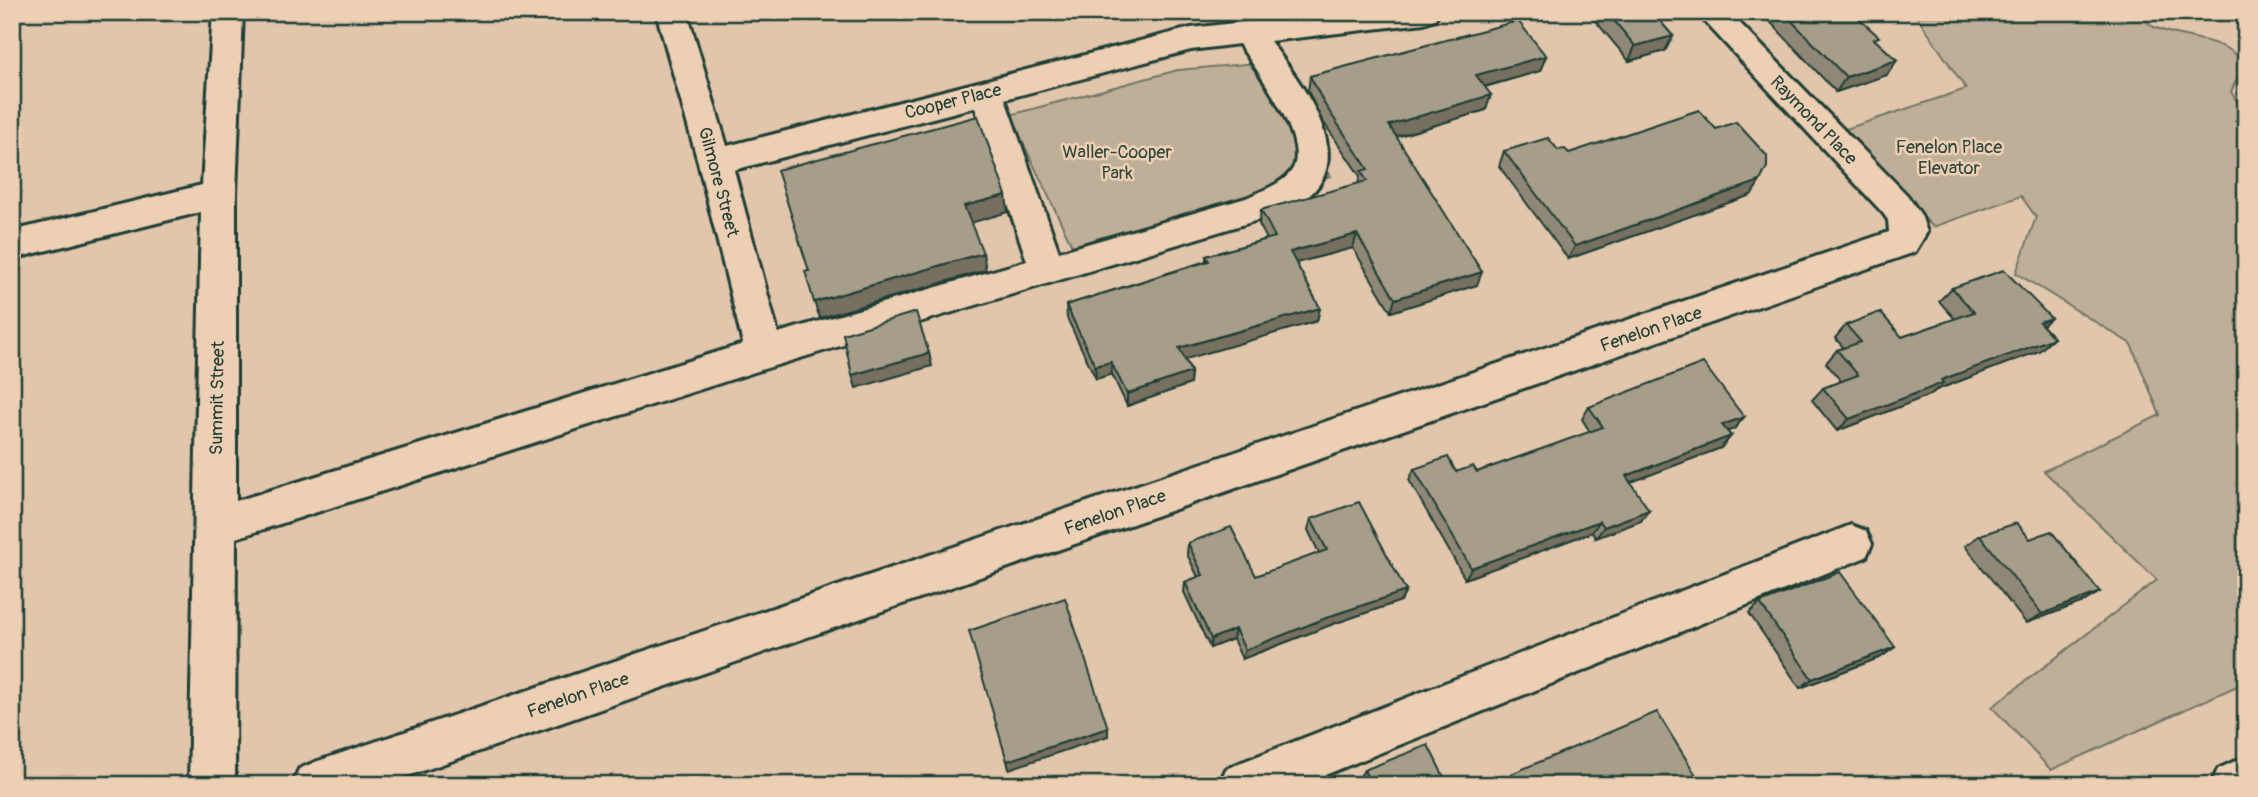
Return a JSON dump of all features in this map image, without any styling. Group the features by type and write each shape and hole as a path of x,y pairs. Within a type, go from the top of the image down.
{"street":[{"name":"Summit Street","path":"212,785 219,194 228,12"},
{"name":"Gilmore Street","path":"671,12 715,162 764,353"},
{"name":"Cooper Place","path":"715,162 1245,23 1424,12"},
{"name":"Raymond Place","path":"1711,12 1895,204 1904,215 1909,232"},
{"path":"215,526 764,353 1256,208 1293,192 1311,171 1315,154 1309,132 1245,23"},
{"path":"986,92 1048,270"},
{"path":"12,245 219,194"},
{"name":"Fenelon Place","path":"315,785 1894,247 1902,242 1909,232"},
{"path":"1242,785 1852,544"},
{"path":"2234,785 2246,779"}],"green space":[{"name":"Fenelon Place Elevator","path":"1914,12 2137,12 2154,27 2211,42 2232,51 2240,58 2240,72 2231,92 2246,116 2235,120 2246,135 2246,682 2051,770 1992,707 2157,580 2044,471 2160,415 2131,344 2016,273 2036,217 2021,196 1933,227 1840,131 1966,89"},
{"name":"Waller-Cooper Park","path":"1257,63 1331,176 1074,250 1010,115 1178,70"}],"building":[{"path":"1607,12 1652,12 1673,36 1635,46"},
{"path":"1783,12 1852,12 1879,37 1874,39 1897,60 1846,77"},
{"path":"1518,21 1546,56 1476,75 1491,95 1389,125 1482,272 1395,299 1357,234 1290,252 1320,308 1179,348 1191,372 1127,394 1111,362 1095,366 1066,305 1209,261 1206,256 1275,237 1261,210 1367,181 1361,171 1368,169 1325,105 1310,76"},
{"path":"1699,110 1716,129 1736,122 1767,156 1767,167 1760,181 1575,246 1504,151 1548,138 1558,150 1565,149 1569,153"},
{"path":"978,116 1006,195 964,206 983,253 814,302 805,271 809,271 777,170"},
{"path":"2004,270 2051,318 2039,322 2054,338 1941,380 1943,383 1849,419 1823,388 1858,375 1837,350 1861,342 1846,325 1880,312 1902,337 1974,312 1952,288"},
{"path":"916,312 929,353 852,375 843,334"},
{"path":"1703,363 1744,417 1722,425 1731,436 1626,476 1649,510 1604,527 1600,521 1471,568 1414,469 1448,457 1456,472 1473,466 1477,472 1603,427 1589,407"},
{"path":"1359,502 1406,591 1336,614 1245,650 1235,629 1211,639 1185,582 1203,575 1188,543 1231,527 1256,576 1327,550 1311,519"},
{"path":"2017,523 2030,539 2051,531 2100,592 2042,614 1980,535"},
{"path":"1840,572 1895,647 1812,679 1760,603"},
{"path":"1065,598 1108,728 1007,761 969,631"},
{"path":"1657,712 1702,785 1517,785 1511,774"},
{"path":"1428,745 1448,785 1371,785 1364,770"}]}
